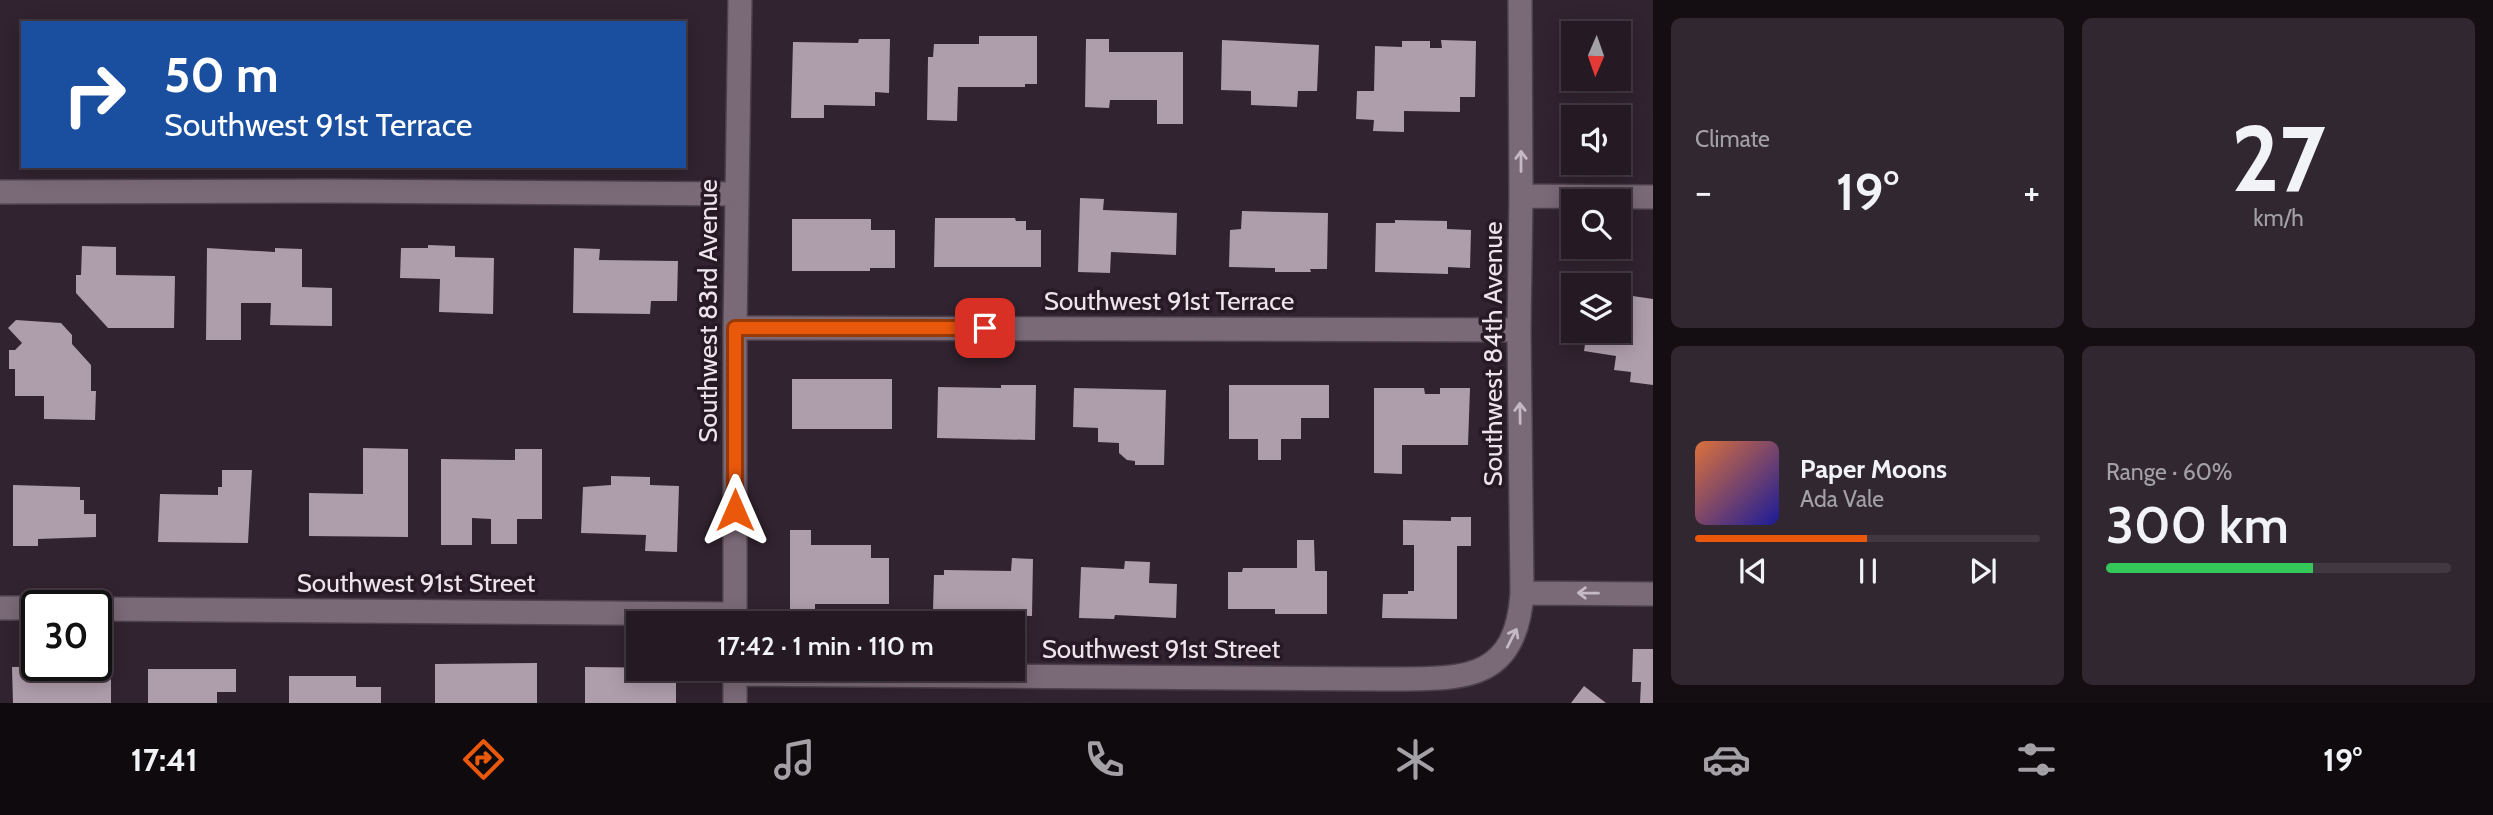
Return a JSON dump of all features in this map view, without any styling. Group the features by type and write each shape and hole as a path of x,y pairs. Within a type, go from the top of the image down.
{"street":[{"name":"Southwest 83rd Avenue","path":"735,611 735,328 740,0"},
{"name":"Southwest 84th Avenue","path":"1460,677 1493,662 1508,648 1516,634 1522,593 1519,330 1520,0"},
{"path":"0,192 737,194"},
{"path":"1521,196 1653,197"},
{"name":"Southwest 91st Terrace","path":"735,328 1519,330"},
{"path":"1522,593 1653,594"},
{"path":"0,608 21,608"},
{"name":"Southwest 91st Street","path":"112,609 626,616"},
{"name":"Southwest 91st Street","path":"1025,675 1381,679 1460,677"},
{"path":"735,681 735,703"}],"building":[{"path":"979,36 1037,36 1037,84 1025,84 1025,87 958,87 957,121 927,120 928,57 933,57 934,44 979,44"},
{"path":"859,39 890,39 889,93 875,92 875,106 824,105 824,118 791,118 793,42 858,43"},
{"path":"1086,39 1109,39 1109,52 1183,52 1183,124 1157,124 1157,100 1110,100 1109,108 1085,107"},
{"path":"1222,40 1319,45 1317,91 1298,91 1297,107 1251,105 1251,91 1221,90"},
{"path":"1441,40 1476,41 1475,97 1460,97 1460,112 1404,111 1404,132 1373,131 1374,120 1356,119 1357,91 1374,91 1375,46 1402,47 1402,41 1430,41 1430,48 1442,48"},
{"path":"19,55 21,55 21,133"},
{"path":"1080,198 1104,199 1103,210 1177,213 1176,255 1111,252 1110,273 1078,272"},
{"path":"1242,211 1328,213 1327,269 1275,272 1275,268 1229,267 1230,230 1241,229"},
{"path":"935,218 1015,218 1016,221 1026,221 1026,230 1041,230 1041,267 934,267"},
{"path":"792,219 871,219 871,230 895,230 895,268 870,268 870,271 792,271"},
{"path":"1395,220 1447,221 1447,229 1471,230 1470,268 1448,267 1448,274 1375,272 1376,223 1395,223"},
{"path":"428,245 455,246 455,257 494,258 493,314 439,312 440,279 400,278 401,248 428,248"},
{"path":"82,246 116,247 116,275 175,276 174,328 108,328 76,293 76,275 81,275"},
{"path":"207,248 275,252 275,248 302,249 302,287 332,288 332,326 270,325 271,303 241,303 241,340 206,340"},
{"path":"574,248 600,249 599,260 678,261 677,301 651,301 650,314 573,313"},
{"path":"1631,296 1653,299 1653,385 1630,382 1631,372 1614,370 1616,356 1584,351 1585,343 1631,343"},
{"path":"16,320 61,323 72,335 72,344 91,365 91,391 96,391 95,420 44,419 44,396 15,396 15,369 9,369 9,350 15,350 22,343 8,328"},
{"path":"792,379 892,379 892,429 792,429"},
{"path":"1001,385 1036,385 1035,440 937,438 938,387 1001,388"},
{"path":"1229,385 1329,385 1329,418 1301,418 1301,439 1281,439 1281,460 1258,460 1258,439 1229,439"},
{"path":"1074,388 1166,390 1164,465 1135,465 1135,461 1127,460 1119,453 1119,443 1098,442 1098,428 1073,427"},
{"path":"1374,388 1424,388 1425,394 1440,394 1440,388 1470,388 1468,445 1402,445 1402,474 1374,473"},
{"path":"363,448 408,449 408,537 309,536 309,493 363,494"},
{"path":"515,449 542,449 542,519 517,519 517,544 491,544 491,519 472,518 472,545 441,545 441,459 515,460"},
{"path":"222,470 252,470 248,543 158,542 160,494 218,495 218,487 222,487"},
{"path":"611,476 650,477 650,485 679,486 677,552 645,551 646,535 581,533 583,487 611,485"},
{"path":"13,485 80,487 84,514 96,514 96,537 38,539 38,546 13,546"},
{"path":"1451,517 1471,517 1471,546 1457,546 1457,619 1382,618 1383,594 1408,594 1408,591 1414,591 1414,545 1403,545 1403,520 1451,521"},
{"path":"790,530 811,530 811,545 871,545 871,558 889,558 889,604 815,604 815,611 790,611"},
{"path":"1297,540 1314,540 1315,571 1327,571 1327,614 1275,614 1275,609 1228,609 1228,572 1242,572 1243,568 1297,568"},
{"path":"1012,558 1033,559 1032,616 1025,616 1025,611 933,610 934,575 944,575 944,570 1011,571"},
{"path":"1125,561 1150,562 1149,583 1177,584 1176,618 1115,615 1114,619 1079,618 1081,567 1124,569"},
{"path":"1633,649 1653,649 1653,703 1640,703 1641,682 1632,682"},
{"path":"537,663 537,703 435,703 435,664"},
{"path":"12,667 21,667 21,681 111,681 111,703 13,703"},
{"path":"585,667 626,667 626,681 676,681 676,703 585,703"},
{"path":"148,669 236,669 236,692 217,692 217,703 148,703"},
{"path":"289,676 356,676 356,687 381,687 381,703 289,703"},
{"path":"1584,686 1606,703 1571,703"}],"route":[{"path":"735,510 735,328 985,328"}]}
